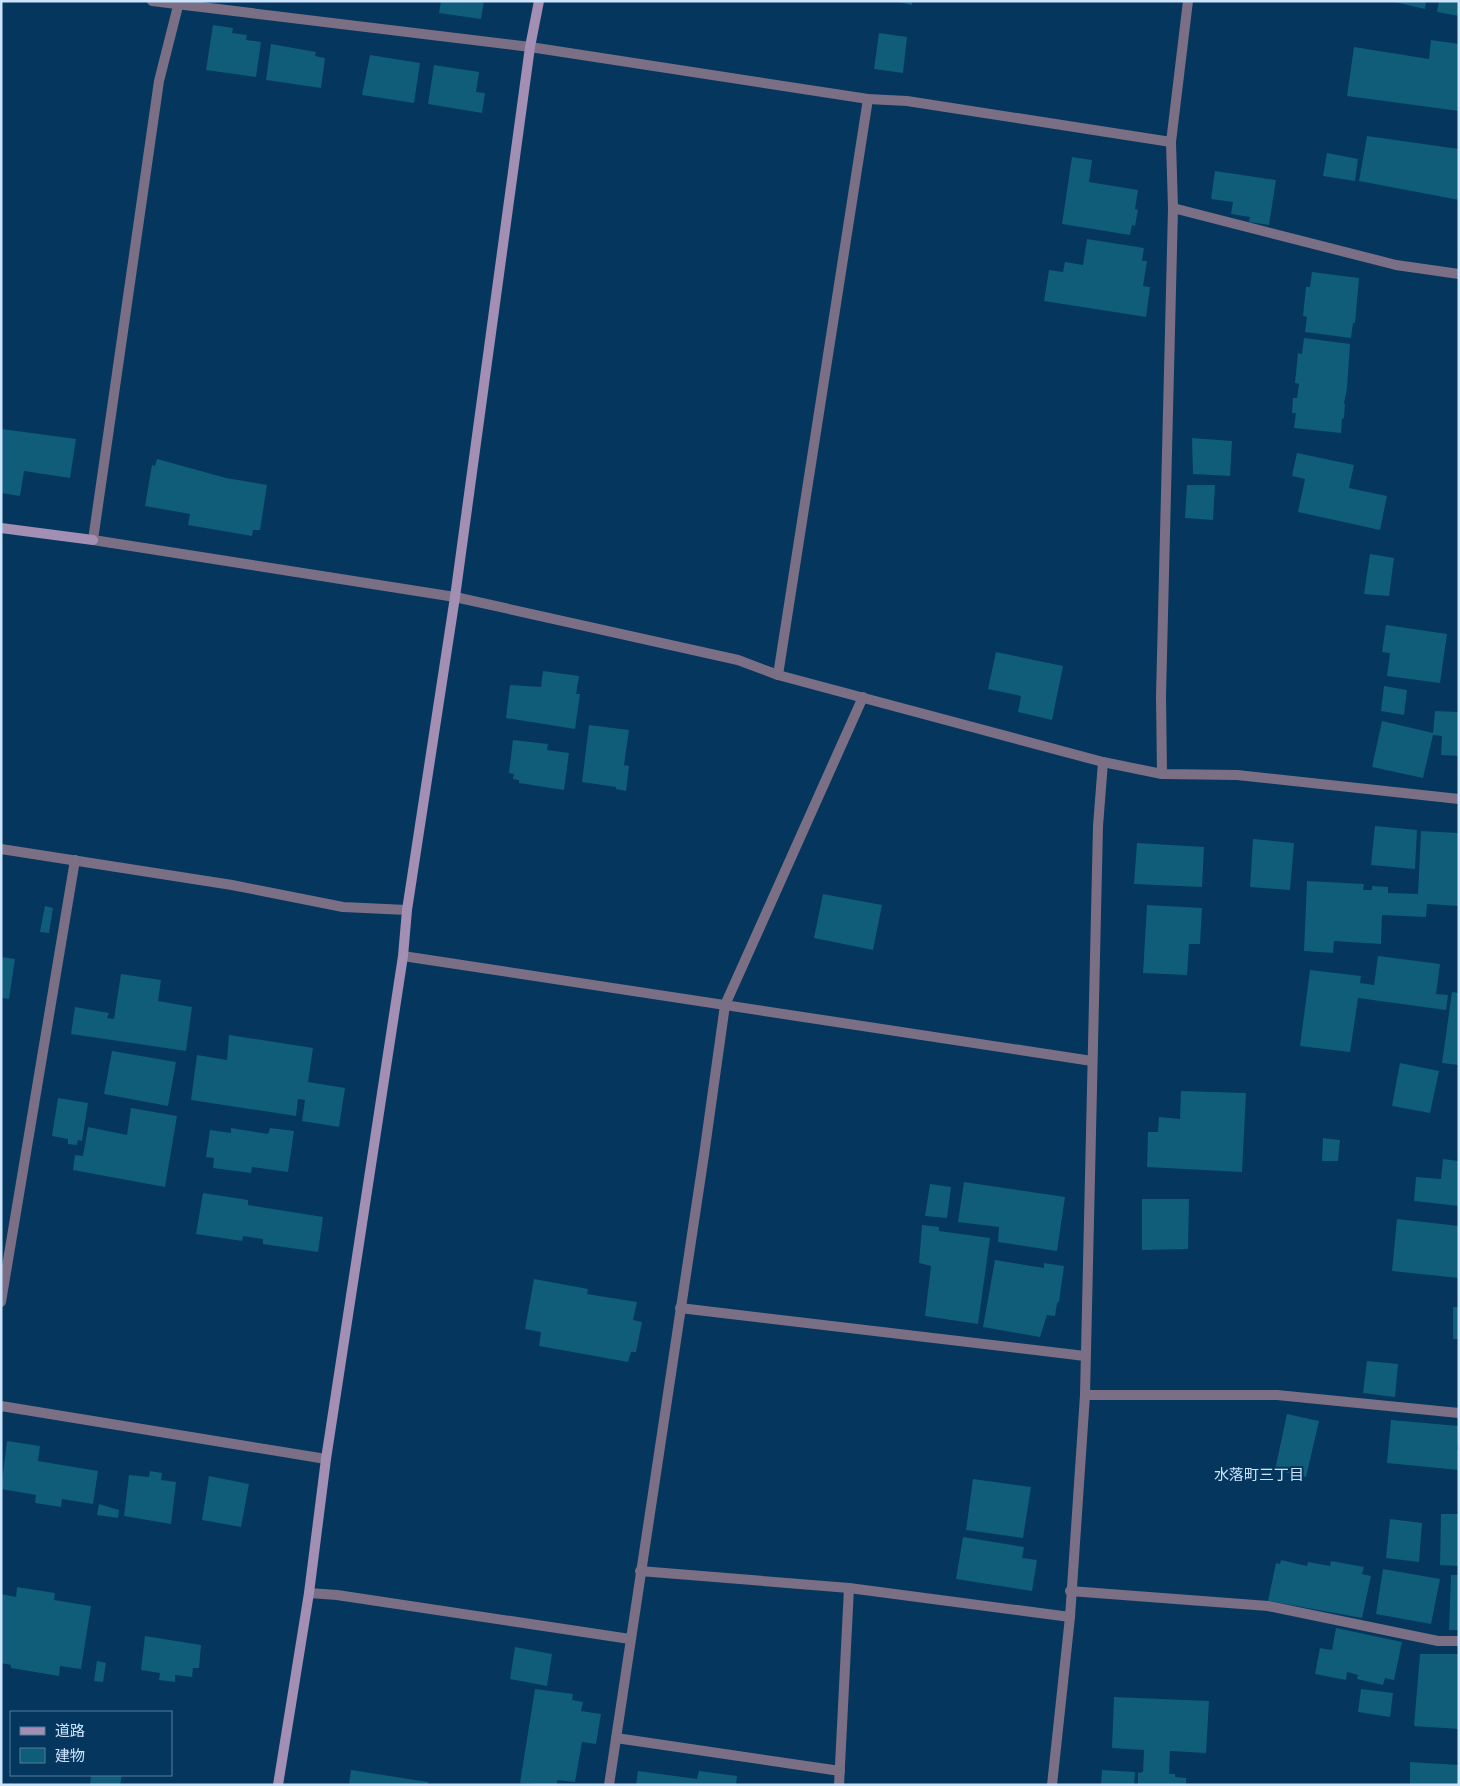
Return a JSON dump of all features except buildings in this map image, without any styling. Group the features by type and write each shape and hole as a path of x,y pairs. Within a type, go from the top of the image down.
{"street":[{"path":"152,1 178,6 530,47 868,99 907,101 1171,142"},
{"path":"278,1785 309,1593 326,1459 403,956 407,910 455,597 530,47 539,1"},
{"path":"1162,774 1161,696 1173,208 1171,142 1188,1"},
{"path":"93,540 159,81 178,6"},
{"path":"778,675 868,99"},
{"path":"1173,208 1396,265 1459,274"},
{"path":"1,528 93,540 455,597 738,660 778,675 1103,762 1162,774 1237,775 1459,799"},
{"path":"609,1785 725,1005 863,697"},
{"path":"1052,1785 1070,1617 1070,1591 1085,1395 1098,826 1103,762"},
{"path":"1,849 232,885 343,906 407,910"},
{"path":"1,1302 75,860"},
{"path":"403,956 1092,1061"},
{"path":"680,1308 1086,1356"},
{"path":"1085,1395 1277,1395 1459,1413"},
{"path":"1,1406 326,1459"},
{"path":"640,1571 848,1588 1070,1617"},
{"path":"839,1785 848,1588"},
{"path":"1070,1591 1268,1606 1438,1640 1459,1641"},
{"path":"309,1593 338,1594 630,1639"},
{"path":"616,1738 840,1771"}],"district":[{"name":"水落町三丁目","path":"1259,1474"}]}
